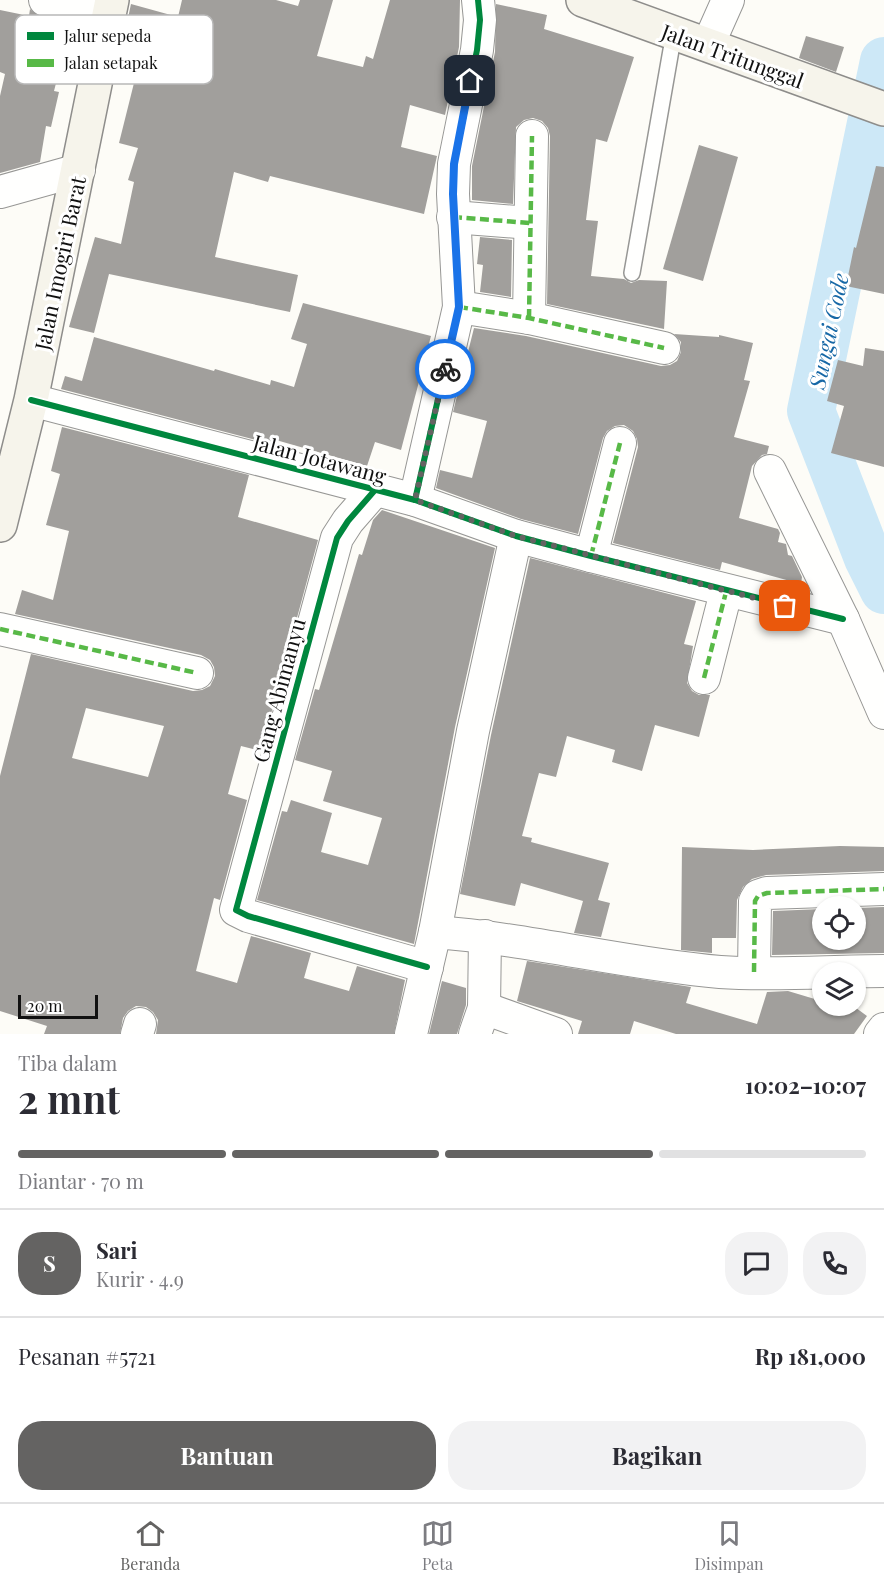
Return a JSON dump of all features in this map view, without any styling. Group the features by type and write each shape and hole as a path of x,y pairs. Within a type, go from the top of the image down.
{"main road":[{"name":"Jalan Tritunggal","path":"583,0 884,109"},
{"name":"Jalan Imogiri Barat","path":"0,525 31,400 96,84"}],"street":[{"path":"45,0 110,10"},
{"path":"415,500 459,307 453,217 454,164 477,50 480,20 478,0"},
{"path":"708,45 728,0"},
{"path":"529,318 532,136"},
{"path":"0,192 79,170"},
{"path":"453,217 530,223"},
{"path":"459,307 529,318 664,348"},
{"name":"Jalan Jotawang","path":"31,400 415,500 516,536 843,620"},
{"path":"591,556 620,443"},
{"path":"770,471 843,620 884,713"},
{"name":"Gang Abimanyu","path":"375,490 348,521 337,538 236,910 248,916 427,967"},
{"path":"411,1034 435,932 473,731 516,536"},
{"path":"704,678 726,591"},
{"path":"0,629 197,673"},
{"path":"754,972 755,901 758,896 767,893 884,889"},
{"path":"435,932 485,936 670,966 722,972 884,971"},
{"path":"485,936 480,1021 556,1034"},
{"path":"880,1034 884,1029"}],"lane":[{"path":"632,273 671,50 676,35"}],"building":[{"path":"182,0 276,0 298,6 300,0 333,0 317,56 363,67 366,56 373,59 390,0 460,0 459,47 445,115 410,105 401,147 437,156 424,214 270,176 268,182 234,172 215,257 298,275 290,312 109,274 94,333 69,327 95,237 121,244 134,182 128,180 138,148 119,143 134,84 213,84 213,15 178,15"},
{"path":"131,4 171,15 129,15"},
{"path":"496,4 547,15 544,29 634,57 607,142 596,139 586,220 598,221 591,276 624,279 631,283 639,280 667,281 664,329 547,304 550,136 548,128 542,121 533,118 524,120 516,127 513,204 472,200 472,166 495,52"},
{"path":"30,9 38,15 29,15"},
{"path":"0,10 24,15 15,15 15,84 56,84 54,91 59,92 51,127 46,126 40,162 0,173 0,96 5,74 0,72"},
{"path":"806,36 844,47 836,72 799,58"},
{"path":"699,145 738,157 703,281 663,269"},
{"path":"876,166 884,167 884,294 846,286"},
{"path":"480,237 512,240 511,297 480,292 483,265 477,264"},
{"path":"303,303 431,336 401,450 375,442 367,466 276,440 275,445 61,389 65,376 82,381 94,337 270,385 271,380 294,387 307,344 291,339"},
{"path":"474,328 526,336 661,366 677,361 681,352 681,342 674,334 719,337 719,335 753,343 744,380 750,381 734,437 769,446 767,454 762,455 752,466 739,518 778,529 780,533 778,542 786,544 788,555 792,556 802,577 801,584 722,562 720,570 613,543 638,447 633,431 624,425 615,426 607,431 603,438 578,534 521,519 436,488 440,470 472,478 487,421 453,412"},
{"path":"865,348 884,351 884,467 831,453 844,406 827,401 838,360 863,366"},
{"path":"62,427 249,475 238,517 318,540 261,751 241,746 228,794 247,800 220,900 214,898 196,971 237,983 251,936 311,953 304,978 349,991 357,966 405,980 394,1034 156,1034 158,1020 153,1012 146,1007 136,1006 123,1018 120,1034 44,1034 47,1026 0,1011 0,776 31,654 193,691 210,686 215,676 210,660 201,655 15,614 22,590 53,600 69,531 46,525 60,474 51,471","holes":["86,708 164,726 148,777 72,758"]},
{"path":"382,510 495,548 455,727 414,944 257,900 282,811 287,812 291,800 332,813 321,852 368,865 382,818 323,801 332,771 295,760 315,689 319,690 359,554 362,555 373,520"},
{"path":"530,558 696,601 684,644 693,646 687,683 692,691 699,695 710,695 699,737 655,725 642,771 612,762 615,750 567,736 556,777 539,773 522,836 532,838 531,842 609,863 598,900 610,903 601,937 574,933 583,901 521,883 515,906 460,894 491,735"},
{"path":"840,846 884,847 884,871 766,875 752,879 743,887 737,900 736,938 712,938 712,953 681,950 682,847 753,850"},
{"path":"884,907 884,953 772,955 773,911 812,909 812,950 866,950 866,908"},
{"path":"527,961 691,987 686,1003 757,1024 767,992 788,991 812,998 812,1016 867,1016 854,1034 676,1034 634,1021 630,1034 578,1034 582,1021 517,1001"},
{"path":"442,981 466,988 466,1005 457,1034 429,1034"}],"waterway":[{"name":"Sungai Code","path":"884,61 811,411 868,558 884,590"}],"marked path":[{"path":"529,318 532,136"},
{"path":"453,217 530,223"},
{"path":"459,307 529,318 664,348"},
{"path":"591,556 620,443"},
{"path":"704,678 726,592"},
{"path":"0,629 197,673"},
{"path":"754,972 755,901 758,896 767,893 884,889"}],"cycle path":[{"path":"415,500 459,307 453,194 454,164 477,50 480,20 478,0"},
{"path":"31,400 415,500 516,536 843,619"},
{"path":"375,490 348,521 337,538 236,910 248,916 427,967"}],"way so far":[{"path":"445,369 415,500 516,536 785,606"}],"route":[{"path":"445,369 459,307 453,194 454,164 470,81"}]}
